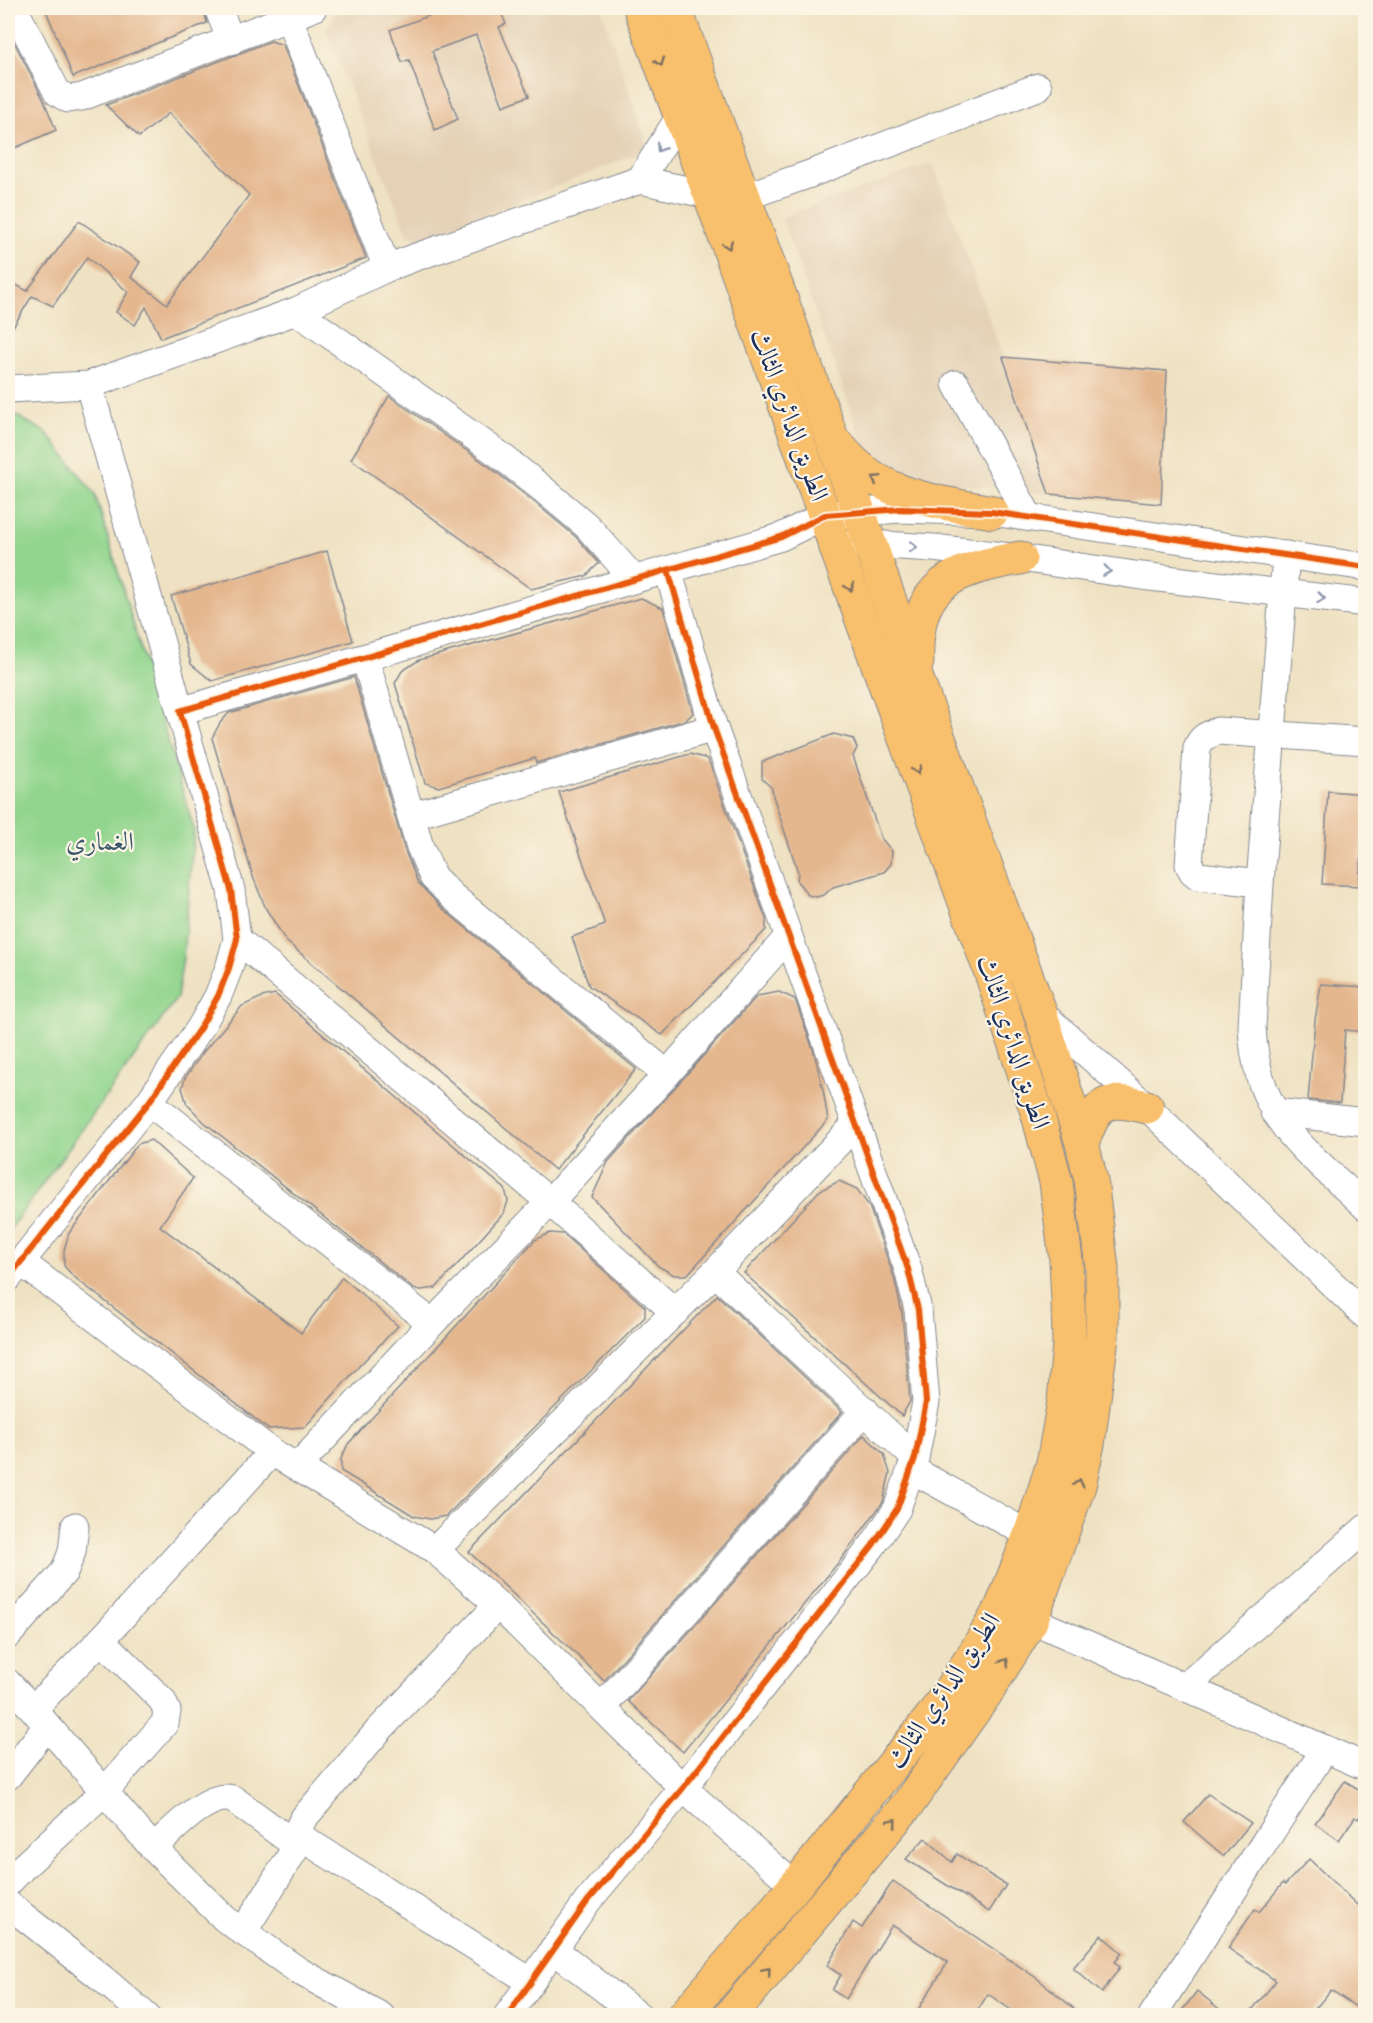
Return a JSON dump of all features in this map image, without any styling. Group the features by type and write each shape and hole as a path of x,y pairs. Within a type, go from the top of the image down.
{"main road":[{"name":"الطريق الدائري الثالث","path":"640,8 710,195 991,973 1038,1115 1056,1182 1066,1260 1069,1344 1064,1401 1053,1462 1030,1535 1002,1606 933,1716 795,1886 684,2016"},
{"name":"الطريق الدائري الثالث","path":"675,8 859,512 917,679 1040,1012 1082,1143 1091,1180 1102,1268 1102,1337 1098,1380 1079,1486 1031,1621 987,1692 908,1804 730,2016"},
{"path":"830,435 849,459 889,488 916,497 992,512"},
{"path":"917,679 918,629 923,609 934,592 947,579 963,572 986,564 1020,558"},
{"path":"1082,1143 1093,1116 1102,1105 1116,1102 1147,1107"}],"street":[{"path":"14,8 57,92 68,99 82,97 301,13 387,268"},
{"path":"218,8 231,41"},
{"path":"744,197 1038,87"},
{"path":"640,180 680,117"},
{"path":"8,389 89,385 296,311 387,268 640,180 710,195"},
{"path":"296,311 500,455 587,526 634,579"},
{"path":"956,384 1029,518"},
{"path":"89,385 231,890 237,939 218,996 200,1028 149,1102 14,1270 272,1452 435,1550 498,1605 683,1788 795,1886"},
{"path":"180,711 781,537 829,529 859,512 900,509 992,512 1365,567"},
{"path":"829,529 870,544 933,548 1020,558 1142,576 1365,603"},
{"path":"1286,555 1260,883 1253,1046 1259,1077 1283,1127 1362,1200"},
{"path":"507,2016 587,1902 683,1788 873,1545 897,1509 913,1464 926,1402 918,1310 908,1269 714,728 668,570"},
{"path":"365,658 420,847 433,877 453,897 667,1074"},
{"path":"411,816 714,728"},
{"path":"1260,883 1198,876 1192,872 1189,859 1197,748 1200,740 1218,731 1365,741"},
{"path":"297,1467 550,1202 788,937"},
{"path":"237,939 550,1202 675,1312"},
{"path":"1040,1012 1147,1107 1365,1316"},
{"path":"149,1102 432,1323"},
{"path":"1274,1112 1365,1122"},
{"path":"1313,1157 1323,1118"},
{"path":"435,1550 715,1272 856,1124"},
{"path":"715,1272 865,1410 913,1464 1030,1535"},
{"path":"602,1707 865,1410"},
{"path":"8,1776 40,1718 101,1640 272,1452"},
{"path":"8,1635 64,1572 72,1552 75,1526"},
{"path":"1185,1687 1365,1528"},
{"path":"243,1932 300,1842 299,1828 303,1819 378,1731 498,1605"},
{"path":"1002,1606 1031,1621 1365,1767"},
{"path":"8,1883 105,1791 165,1723 167,1711 162,1700 101,1640"},
{"path":"8,1683 153,1848 225,1919 299,1971 381,2016"},
{"path":"1152,2016 1325,1749"},
{"path":"153,1848 201,1807 213,1800 225,1797 234,1799 300,1842 530,1981"},
{"path":"8,1904 146,2016"},
{"path":"553,1949 639,2016"}],"shaded area":[{"path":"352,8 601,8 649,149 420,241 407,233 326,30 334,15"},
{"path":"933,163 1003,357 1049,494 905,478 864,447 781,217"}],"green space":[{"name":"الغماري","path":"8,411 47,433 95,494 194,829 183,957 177,998 8,1232"}],"building":[{"path":"45,8 203,8 207,23 73,77"},
{"path":"450,8 499,8 506,24 499,27 529,96 503,106 476,35 432,51 458,119 435,130 409,60 402,62 390,30"},
{"path":"8,30 56,130 8,151"},
{"path":"271,41 283,45 366,258 161,338 146,307 135,325 116,312 128,292 87,257 53,306 32,296 8,335 8,280 27,291 79,221 140,262 131,277 167,304 249,195 169,113 139,137 106,105"},
{"path":"1003,357 1167,371 1161,504 1049,494"},
{"path":"389,396 491,468 534,502 576,537 599,563 586,576 531,589 351,459"},
{"path":"327,551 353,641 212,681 191,664 171,596"},
{"path":"641,598 663,608 693,713 686,720 536,763 535,758 439,787 425,783 395,683 402,671 419,660"},
{"path":"354,677 405,851 418,883 443,909 636,1069 555,1170 286,941 266,909 253,877 212,738 220,723 229,713"},
{"path":"834,734 853,739 857,748 853,756 881,838 892,851 891,864 884,872 833,887 824,895 816,897 808,895 797,881 798,872 772,788 762,779 762,762"},
{"path":"690,754 708,759 766,919 766,930 662,1035 589,986 572,937 605,925 559,792"},
{"path":"1328,791 1365,794 1359,886 1322,884"},
{"path":"1321,984 1365,987 1365,1032 1345,1030 1340,1103 1308,1100 1315,1020"},
{"path":"779,992 795,999 814,1052 828,1120 687,1275 674,1275 658,1266 592,1197 608,1162 757,996"},
{"path":"275,994 505,1189 508,1201 504,1213 436,1288 414,1289 204,1122 187,1104 182,1088 185,1078 204,1051 242,1006"},
{"path":"151,1140 193,1178 160,1226 301,1333 342,1277 398,1326 305,1427 268,1429 73,1276 64,1266 64,1250 69,1233 138,1144"},
{"path":"839,1181 857,1189 869,1206 894,1277 902,1313 910,1401 902,1416 744,1273 819,1191"},
{"path":"550,1233 563,1234 645,1307 645,1317 446,1516 430,1519 414,1516 341,1471 341,1459 348,1444 535,1240"},
{"path":"717,1295 842,1412 604,1681 469,1552"},
{"path":"864,1435 884,1454 890,1473 883,1502 842,1558 683,1752 628,1701"},
{"path":"1345,1781 1365,1793 1365,1808 1358,1819 1355,1817 1339,1840 1315,1823"},
{"path":"1208,1794 1251,1823 1224,1856 1184,1822"},
{"path":"925,1838 952,1862 957,1854 1006,1885 989,1912 906,1859"},
{"path":"1309,1859 1357,1905 1365,1895 1365,2013 1331,1990 1309,2016 1247,2016 1276,1981 1228,1948 1255,1909 1259,1912 1283,1883 1285,1885"},
{"path":"893,1881 1038,1979 1083,2016 1020,2016 988,1994 974,2016 914,2016 948,1962 892,1925 846,1999 832,1990 841,1975 827,1966 853,1922 862,1928"},
{"path":"1101,1935 1122,1953 1115,1962 1120,1967 1102,1993 1073,1968"},
{"path":"1197,1991 1228,2016 1178,2016"}],"cycle path":[{"path":"8,1278 149,1102 200,1028 218,996 229,968 237,939 231,890 180,711 781,537 825,515 900,509 992,512 1366,567"},
{"path":"507,2016 587,1902 683,1788 873,1545 897,1509 915,1458 926,1402 918,1310 908,1269 714,728 668,570"}]}
